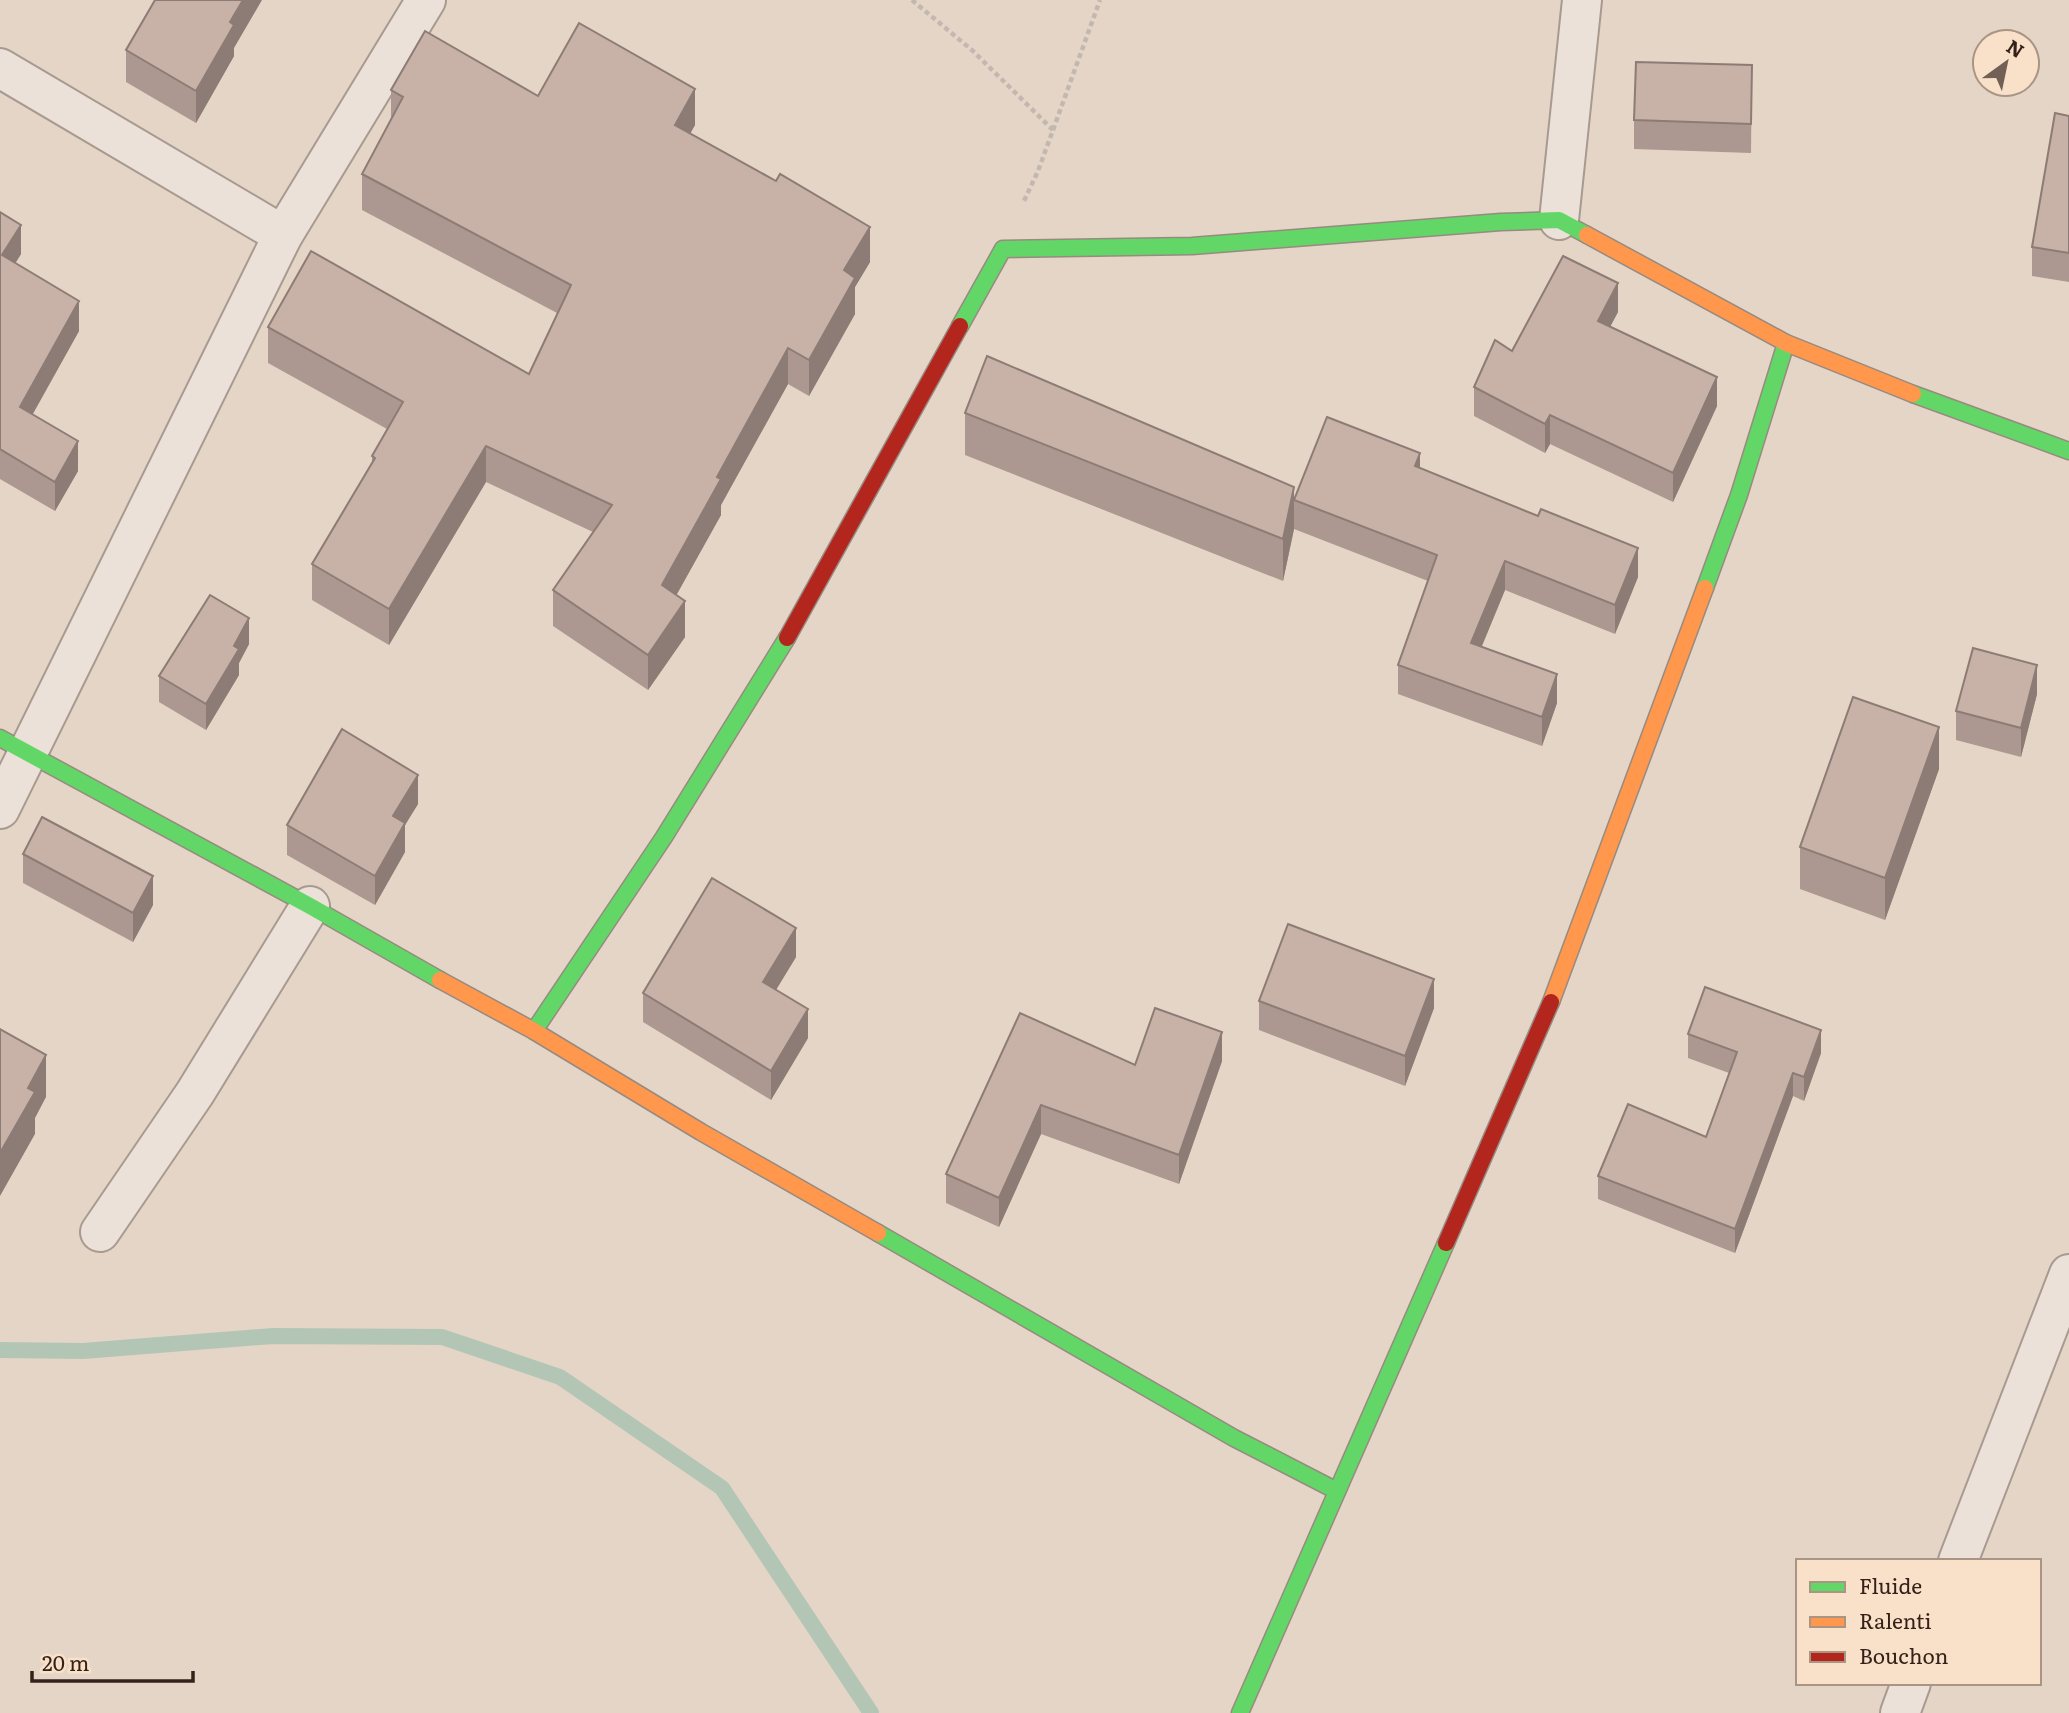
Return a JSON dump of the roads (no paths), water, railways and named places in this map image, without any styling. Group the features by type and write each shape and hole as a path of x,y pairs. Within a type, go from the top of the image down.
{"street":[{"path":"0,809 14,746 284,235 426,0"},
{"path":"1559,220 1582,0"},
{"path":"0,68 284,235"},
{"path":"534,1031 664,837 781,648 1003,249 1192,246 1501,222 1559,220 1786,343 1885,384 2069,452"},
{"path":"1240,1713 1552,1000 1739,495 1786,343"},
{"path":"14,746 534,1031 701,1132 1197,1417 1337,1491"},
{"path":"100,1232 195,1093 310,906"},
{"path":"1959,1559 2069,1274"},
{"path":"1899,1713 1910,1685"}],"waterway":[{"path":"0,1350 83,1351 273,1336 442,1337 560,1377 722,1488 871,1713"}]}
